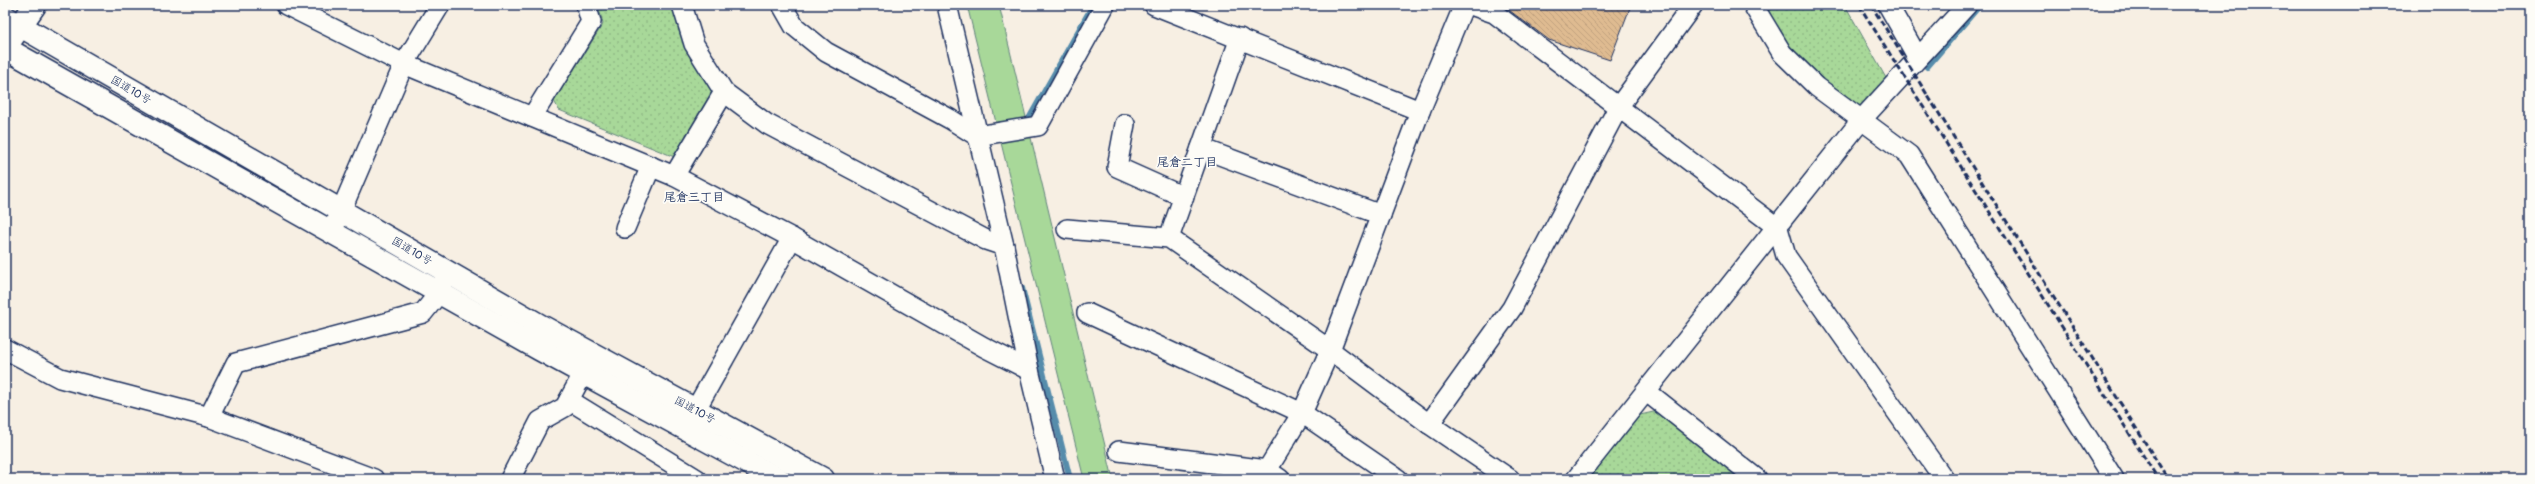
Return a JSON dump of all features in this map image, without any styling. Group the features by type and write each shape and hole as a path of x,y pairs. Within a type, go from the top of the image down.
{"main road":[{"path":"5,48 13,21 35,5"},
{"name":"国道10号","path":"13,21 593,354 823,479"},
{"name":"国道10号","path":"5,48 331,233 584,374 778,479"}],"street":[{"path":"286,5 404,64 674,176 792,238 984,347 1029,370"},
{"path":"331,233 342,211 404,64 440,5"},
{"path":"532,117 591,22 586,5"},
{"path":"682,5 694,44 724,92 767,124 986,240 1004,246"},
{"path":"782,5 794,26 826,52 950,118 977,136 1038,126 1105,5"},
{"path":"947,5 1004,246 1029,370 1055,479"},
{"path":"1154,5 1420,111"},
{"path":"1119,451 1274,474 1330,350 1420,111 1464,5"},
{"path":"1471,5 1494,13 1619,106 1778,228 1786,256 1938,477"},
{"path":"1429,424 1512,308 1619,106 1693,5"},
{"path":"1753,5 1782,53 1817,87 1863,118 1909,155 2114,479"},
{"path":"1888,5 1918,58"},
{"path":"1576,479 1778,228 1863,118 1967,5"},
{"path":"1169,238 1240,38"},
{"path":"674,176 724,92"},
{"path":"1125,124 1117,167 1184,196"},
{"path":"1201,148 1381,215"},
{"path":"625,228 651,166"},
{"path":"1067,229 1169,238 1330,350 1429,424 1510,479"},
{"path":"685,429 792,238"},
{"path":"209,417 236,362 423,313 439,293 447,271"},
{"path":"1087,313 1302,413 1398,479"},
{"path":"5,349 60,378 209,417 374,479"},
{"path":"510,479 540,421 565,407 584,374 593,354"},
{"path":"1647,392 1757,479"},
{"path":"568,400 697,479"}],"green space":[{"path":"598,5 674,5 691,52 702,74 716,96 677,158 559,110 554,101 603,24"},
{"path":"967,5 999,5 1113,479 1084,479"},
{"path":"1766,5 1845,5 1891,87 1863,118 1817,87 1757,12"},
{"path":"1658,411 1736,474 1731,479 1589,479 1640,415"}],"building":[{"path":"1502,5 1631,5 1610,60 1549,40"}],"waterway":[{"path":"1026,124 1093,5"},
{"path":"1927,67 1980,5"},
{"path":"1022,288 1070,479"}],"railway":[{"path":"1859,5 2158,479"},
{"path":"1871,5 2168,479"}],"district":[{"name":"尾倉二丁目","path":"1187,162"},
{"name":"尾倉三丁目","path":"694,197"}]}
